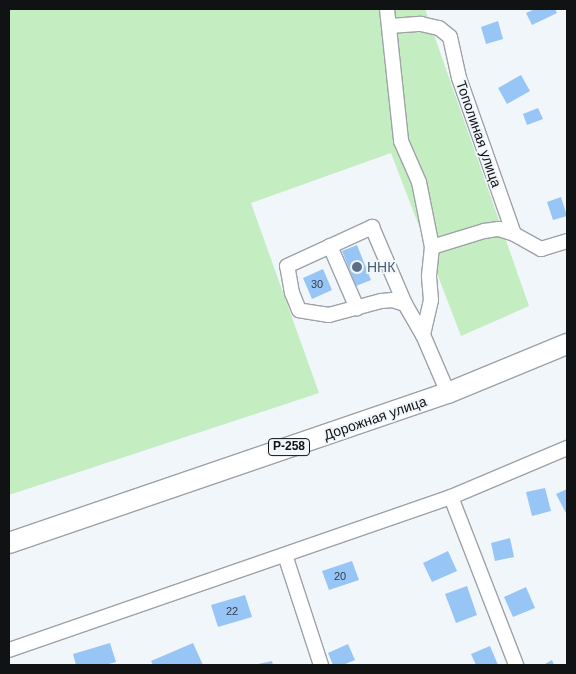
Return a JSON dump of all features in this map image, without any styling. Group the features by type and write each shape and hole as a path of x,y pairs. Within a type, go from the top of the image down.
{"highway":[{"name":"Дорожная улица","path":"9,543 448,393 567,344"}],"street":[{"path":"387,9 401,141 419,182 432,247 430,277 432,300 423,335"},
{"name":"Тополиная улица","path":"390,26 421,24 439,28 450,37 459,78 514,234"},
{"path":"405,304 394,300 329,314 299,310 295,302 287,266 372,227 405,304 423,335 448,393"},
{"path":"432,247 484,231 499,230 514,234 542,248 567,241"},
{"path":"330,246 357,308"},
{"path":"9,650 451,497 567,448"},
{"path":"451,497 516,665"},
{"path":"285,554 321,665"}],"green space":[{"path":"9,9 425,9 529,306 461,336 391,153 251,203 319,393 9,495"}],"building":[{"path":"535,9 555,9 557,13 532,25 526,13"},
{"path":"498,21 503,39 486,44 481,27"},
{"path":"521,75 530,91 507,104 498,88"},
{"path":"538,108 543,119 527,125 523,114"},
{"path":"561,197 567,216 553,220 547,202"},
{"path":"357,245 371,280 356,286 342,251"},
{"path":"323,269 332,290 312,299 303,278"},
{"path":"545,488 551,511 532,516 526,492"},
{"path":"567,489 567,513 566,513 556,494"},
{"path":"510,538 514,557 495,561 491,543"},
{"path":"448,551 457,571 432,582 423,563"},
{"path":"352,561 359,580 329,590 322,571"},
{"path":"467,586 477,615 456,623 445,594"},
{"path":"526,587 535,608 513,617 504,597"},
{"path":"245,595 252,617 218,627 211,605"},
{"path":"110,643 116,662 105,665 76,665 73,654"},
{"path":"193,643 203,665 153,665 151,661"},
{"path":"348,644 355,660 343,665 333,665 328,653"},
{"path":"490,646 498,665 476,665 471,654"},
{"path":"552,660 554,665 543,665"},
{"path":"272,661 273,665 258,665 258,664"}],"place":[{"name":"ННК","path":"357,267"}]}
